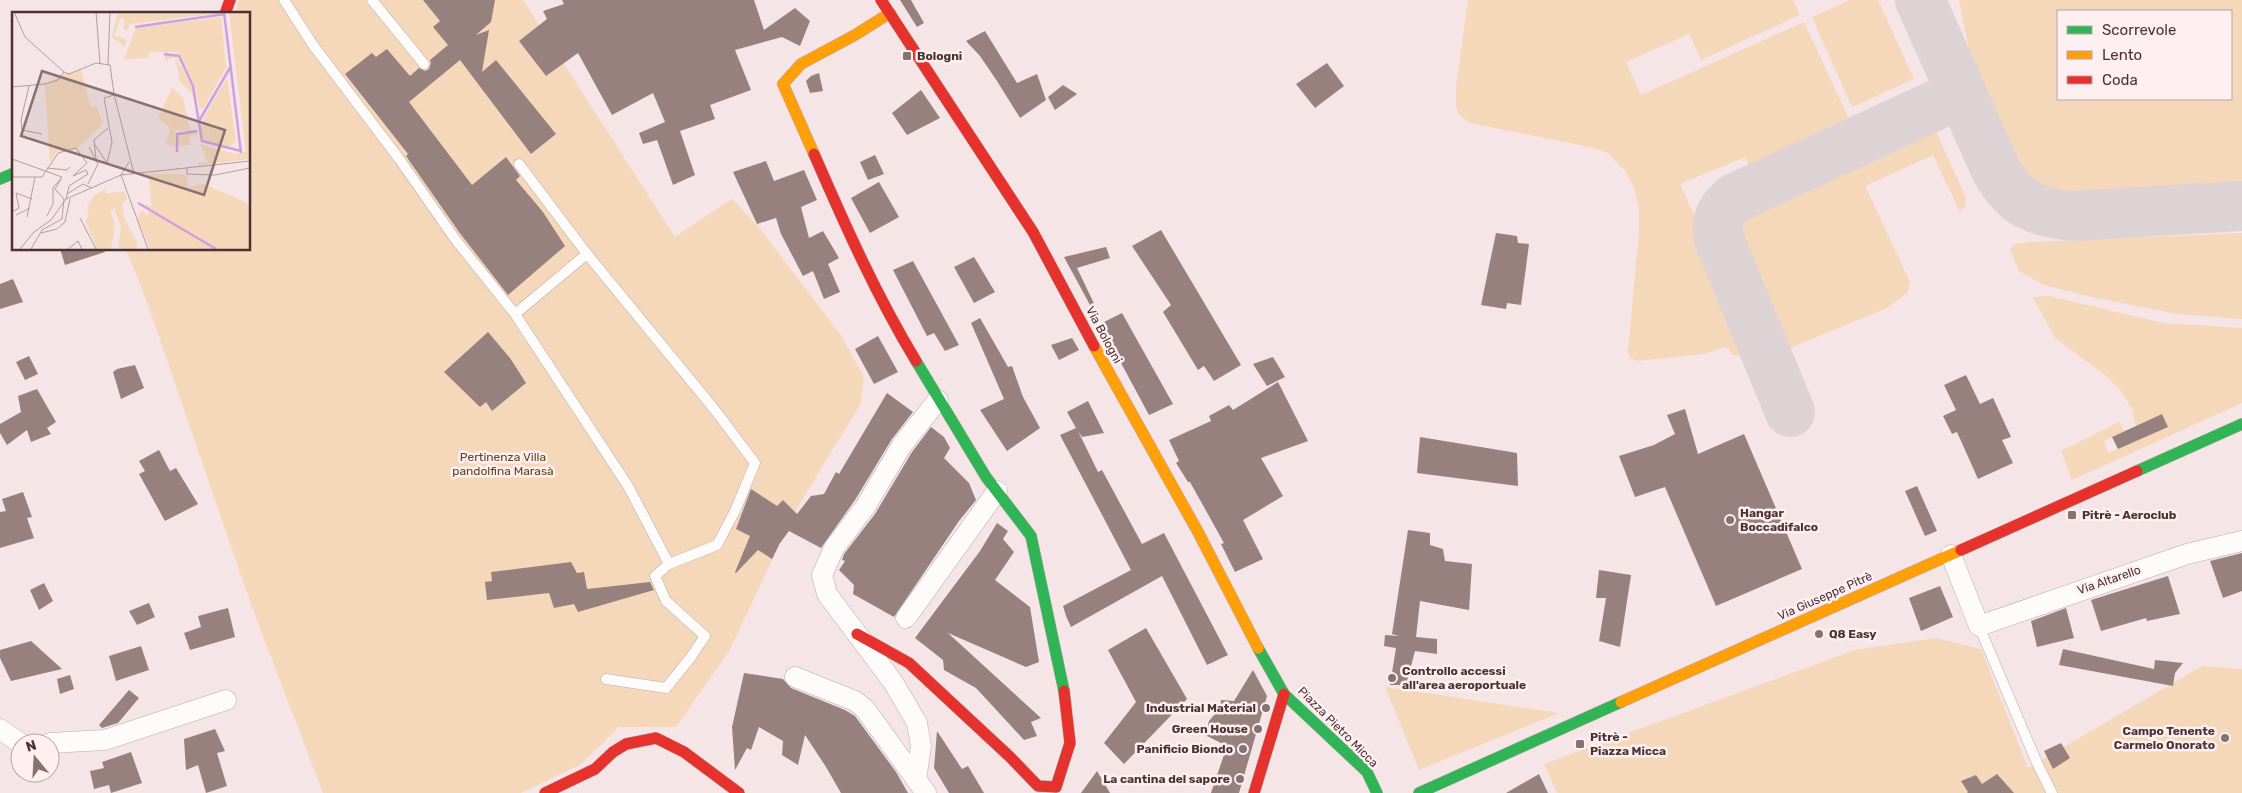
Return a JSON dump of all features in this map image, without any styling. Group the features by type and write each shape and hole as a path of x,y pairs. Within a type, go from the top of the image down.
{"street":[{"path":"226,12 230,0"},
{"name":"Via Bologni","path":"881,0 1033,232 1136,424 1198,532 1241,618 1284,694"},
{"path":"857,634 909,663 1038,786 1056,787 1070,743 1067,707 1050,618 1031,536 986,476 890,320 783,84 801,64 855,35 890,13"},
{"path":"0,179 12,174"},
{"path":"921,786 921,746 917,723 893,682 827,594 822,575 834,548 865,507 902,445 938,400"},
{"name":"Via Giuseppe Pitrè","path":"1419,793 2242,424"},
{"path":"906,618 997,490"},
{"name":"Via Altarello","path":"1979,626 2187,554 2242,541"},
{"path":"1951,555 1979,626"},
{"path":"795,678 855,701 865,709 921,786"},
{"name":"Piazza Pietro Micca","path":"1254,793 1284,694 1367,772 1377,793"},
{"path":"60,742 105,740 226,700"},
{"path":"545,793 595,769 626,744 656,738 684,752 739,793"}],"lane":[{"path":"284,0 313,45 400,160 455,238 515,314 628,486 669,564"},
{"path":"372,0 424,64"},
{"path":"519,164 587,254 709,403 755,463 735,511 717,545 669,564 655,576 666,601 705,636 691,657 666,688 606,680"},
{"path":"515,314 587,254"},
{"path":"1979,626 2037,763 2052,793"}],"green space":[{"name":"Pertinenza Villa pandolfina Marasà","path":"239,0 523,0 675,237 732,199 757,225 840,334 864,377 860,405 797,508 729,651 676,727 619,727 581,764 521,793 323,793 253,610 147,302 126,250 250,250 250,12 236,12"},
{"path":"1468,0 1793,0 1800,15 1701,60 1689,34 1626,62 1641,95 1804,22 1855,132 1755,178 1745,157 1680,184 1752,346 1753,357 1744,361 1739,356 1732,355 1729,349 1724,347 1704,354 1637,361 1630,358 1628,352 1639,231 1639,208 1633,185 1625,171 1608,153 1590,147 1470,123 1459,115 1456,106 1456,87"},
{"path":"1850,0 1878,0 1914,79 1852,107 1812,17"},
{"path":"1959,0 2242,0 2242,182 2053,193 2033,182 2016,164 2002,144 1991,122 1975,73"},
{"path":"1929,116 1966,198 1965,207 1960,212 1933,155 1865,186 1910,282 1908,292 1887,308 1780,352 1768,349 1725,246 1725,227 1731,213 1742,203 1759,194"},
{"path":"2242,233 2242,319 2177,314 2096,298 2044,285 2019,271 2010,249 2016,244 2030,242"},
{"path":"2049,296 2163,323 2242,328 2242,403 2072,480 2061,451 2119,422 2124,431 2104,441 2108,453 2168,426 2162,414 2136,426 2132,409 2121,391 2105,375 2055,338 2033,297"},
{"path":"1936,638 1981,649 2028,768 2202,666 2242,669 2242,793 1557,793 1544,764 1855,650"},
{"path":"1385,687 1559,713 1419,770"}],"building":[{"path":"423,0 495,0 491,22 476,35 489,30 482,72 496,60 556,134 531,154 460,60 409,102 472,185 506,157 520,176 516,180 543,212 565,246 508,295 459,232 406,156 408,154 345,74 372,53 376,57 387,49 410,76 419,68 425,71 429,69 430,60 448,45 433,27 440,21"},
{"path":"562,0 754,0 764,30 795,8 810,21 800,46 782,37 735,50 751,90 710,105 715,119 680,131 695,175 673,185 657,140 643,144 639,133 665,122 653,93 612,115 578,53 546,76 519,41 547,19 543,11 564,4"},
{"path":"900,0 911,0 924,23 917,27"},
{"path":"985,31 1017,83 1037,74 1046,100 1020,118 980,56 966,41"},
{"path":"1327,63 1344,86 1315,108 1296,84"},
{"path":"819,73 823,91 810,93 806,81 811,76"},
{"path":"1063,85 1077,94 1055,110 1048,97"},
{"path":"921,90 940,118 907,135 892,113"},
{"path":"875,155 884,174 868,180 860,162"},
{"path":"766,161 774,181 804,170 817,200 801,207 809,238 823,231 839,258 828,264 840,292 824,299 813,271 803,276 781,234 776,218 757,224 733,172"},
{"path":"879,182 899,217 870,233 851,198"},
{"path":"1161,230 1241,365 1214,381 1204,366 1198,370 1163,312 1171,305 1132,246"},
{"path":"1496,233 1517,236 1518,243 1529,244 1521,305 1507,303 1506,309 1481,305"},
{"path":"1106,247 1110,258 1077,268 1099,314 1096,316 1064,257"},
{"path":"60,250 104,250 105,252 65,265"},
{"path":"974,257 995,292 974,303 954,267"},
{"path":"913,261 959,345 945,351 934,333 927,336 893,270"},
{"path":"13,279 23,302 0,309 0,284"},
{"path":"1122,313 1173,404 1149,415 1100,324"},
{"path":"980,318 1008,367 1012,366 1023,397 1040,428 1007,451 980,410 1004,399 971,323"},
{"path":"488,332 510,358 526,383 492,411 486,402 480,407 444,372"},
{"path":"878,336 898,372 874,384 855,349"},
{"path":"1072,338 1079,350 1059,360 1051,345"},
{"path":"29,356 38,374 25,380 16,362"},
{"path":"1273,357 1285,377 1267,386 1253,364"},
{"path":"135,365 144,388 121,399 113,372 117,369"},
{"path":"1966,375 1980,404 1993,398 2011,437 2002,440 2013,463 1978,479 1957,432 1952,434 1943,416 1956,410 1944,385"},
{"path":"1278,382 1308,441 1261,458 1283,496 1243,520 1263,559 1235,572 1221,544 1224,543 1190,482 1188,482 1176,463 1179,461 1169,440 1211,421 1209,416 1229,405 1233,410"},
{"path":"37,389 56,422 47,428 51,434 31,442 27,430 7,445 0,433 0,424 21,412 18,396"},
{"path":"887,393 913,412 892,439 855,500 821,548 789,531 772,559 758,550 736,573 750,536 736,529 751,489 777,506 783,500 797,514 811,496 824,494 836,472 839,474"},
{"path":"1088,401 1104,433 1082,437 1078,431 1098,472 1102,470 1142,544 1164,533 1228,655 1207,665 1162,576 1071,627 1063,606 1131,570 1060,435 1076,428 1067,412"},
{"name":"Hangar Boccadifalco","path":"1685,409 1698,454 1744,434 1802,569 1716,606 1665,487 1635,497 1619,456 1654,445 1675,434 1667,415"},
{"path":"2162,414 2168,427 2118,449 2112,437"},
{"path":"931,427 944,437 950,448 944,458 969,483 976,500 959,521 894,617 853,594 854,585 839,570 845,561 842,560 844,554 875,514 912,452"},
{"path":"1420,437 1517,453 1518,486 1417,473"},
{"path":"159,450 170,471 176,468 198,504 165,521 139,474 145,471 139,461"},
{"path":"1917,486 1937,531 1925,536 1905,491"},
{"path":"23,492 32,517 27,518 34,538 0,548 0,512 6,511 2,499"},
{"path":"997,523 1008,531 1003,539 1014,552 995,580 1030,607 1039,662 1026,667 948,633 1041,718 1031,722 1037,736 1024,740 976,688 944,670 943,660 915,638 980,551"},
{"path":"1408,530 1430,533 1430,545 1443,549 1445,561 1472,564 1469,610 1420,601 1416,637 1437,639 1437,654 1415,651 1406,685 1390,685 1396,648 1384,646 1385,635 1399,636 1392,634"},
{"path":"2242,553 2242,591 2223,598 2210,561"},
{"path":"571,562 577,573 584,572 587,589 650,582 654,590 578,612 574,604 554,608 549,593 487,600 485,582 492,581 491,572"},
{"path":"1599,570 1631,575 1620,647 1599,641 1606,598 1596,598"},
{"path":"2168,576 2180,614 2147,621 2146,618 2101,631 2091,600"},
{"path":"44,583 53,601 39,610 30,590"},
{"path":"1940,586 1953,617 1921,631 1909,598"},
{"path":"149,603 155,617 137,625 129,611"},
{"path":"228,608 235,637 190,650 184,633 201,627 198,616"},
{"path":"2066,608 2074,638 2037,647 2031,621"},
{"path":"1146,628 1187,699 1124,764 1104,743 1136,702 1108,650"},
{"path":"31,641 62,669 11,681 0,658 0,650"},
{"path":"141,646 149,670 116,681 109,656"},
{"path":"2063,649 2154,669 2155,660 2183,663 2175,673 2173,686 2059,665"},
{"path":"1253,670 1267,696 1239,793 1211,793 1227,746 1205,735 1209,721 1220,708 1221,700 1234,701"},
{"path":"744,673 783,679 791,688 855,716 896,772 908,793 841,793 805,735 798,765 782,755 783,741 759,727 751,750 747,748 735,770 732,727"},
{"path":"70,675 74,689 60,694 57,679"},
{"path":"129,690 139,698 118,723 102,728 99,725"},
{"path":"215,729 225,751 217,753 227,786 206,793 198,765 186,770 184,739"},
{"path":"937,731 962,769 968,766 984,793 949,793 934,768"},
{"path":"2061,743 2070,758 2053,769 2044,751"},
{"path":"131,752 142,783 111,793 109,785 94,789 90,771 104,768 102,762"},
{"path":"1097,771 1110,793 1081,793"},
{"path":"1539,774 1548,793 1506,793"},
{"path":"1997,774 2014,793 1967,793 1961,781 1976,775 1982,784"}],"taxiway":[{"path":"1920,0 1996,170 2011,191 2027,204 2047,212 2072,216 2242,206"},
{"path":"1790,412 1719,239 1718,227 1720,216 1726,206 1735,198 1936,105"}],"traffic: fast":[{"path":"0,179 12,174"},
{"path":"916,361 986,477 1031,536 1064,691"},
{"path":"2137,471 2242,424"},
{"path":"1258,648 1284,694 1367,772 1377,793"},
{"path":"1419,793 1621,702"}],"traffic: slow":[{"path":"814,154 783,84 801,64 855,35 890,13"},
{"path":"1094,346 1198,532 1258,648"},
{"path":"1621,702 1961,550"}],"traffic: jam":[{"path":"226,12 230,0"},
{"path":"881,0 1033,232 1094,346"},
{"path":"814,154 874,285 916,361"},
{"path":"1961,550 2137,471"},
{"path":"857,634 909,663 1010,757 1038,786 1056,787 1070,743 1064,691"},
{"path":"1254,793 1284,694"},
{"path":"545,793 595,769 613,752 626,744 656,738 684,752 739,793"}],"place":[{"name":"Bologni","path":"907,56"},
{"name":"Pitrè - Aeroclub","path":"2072,515"},
{"name":"Hangar Boccadifalco","path":"1730,520"},
{"name":"Q8 Easy","path":"1819,634"},
{"name":"Controllo accessi all'area aeroportuale","path":"1392,678"},
{"name":"Industrial Material","path":"1266,708"},
{"name":"Green House","path":"1258,729"},
{"name":"Campo Tenente Carmelo Onorato","path":"2225,738"},
{"name":"Pitrè - Piazza Micca","path":"1580,744"},
{"name":"Panificio Biondo","path":"1243,749"},
{"name":"La cantina del sapore","path":"1240,779"}]}
